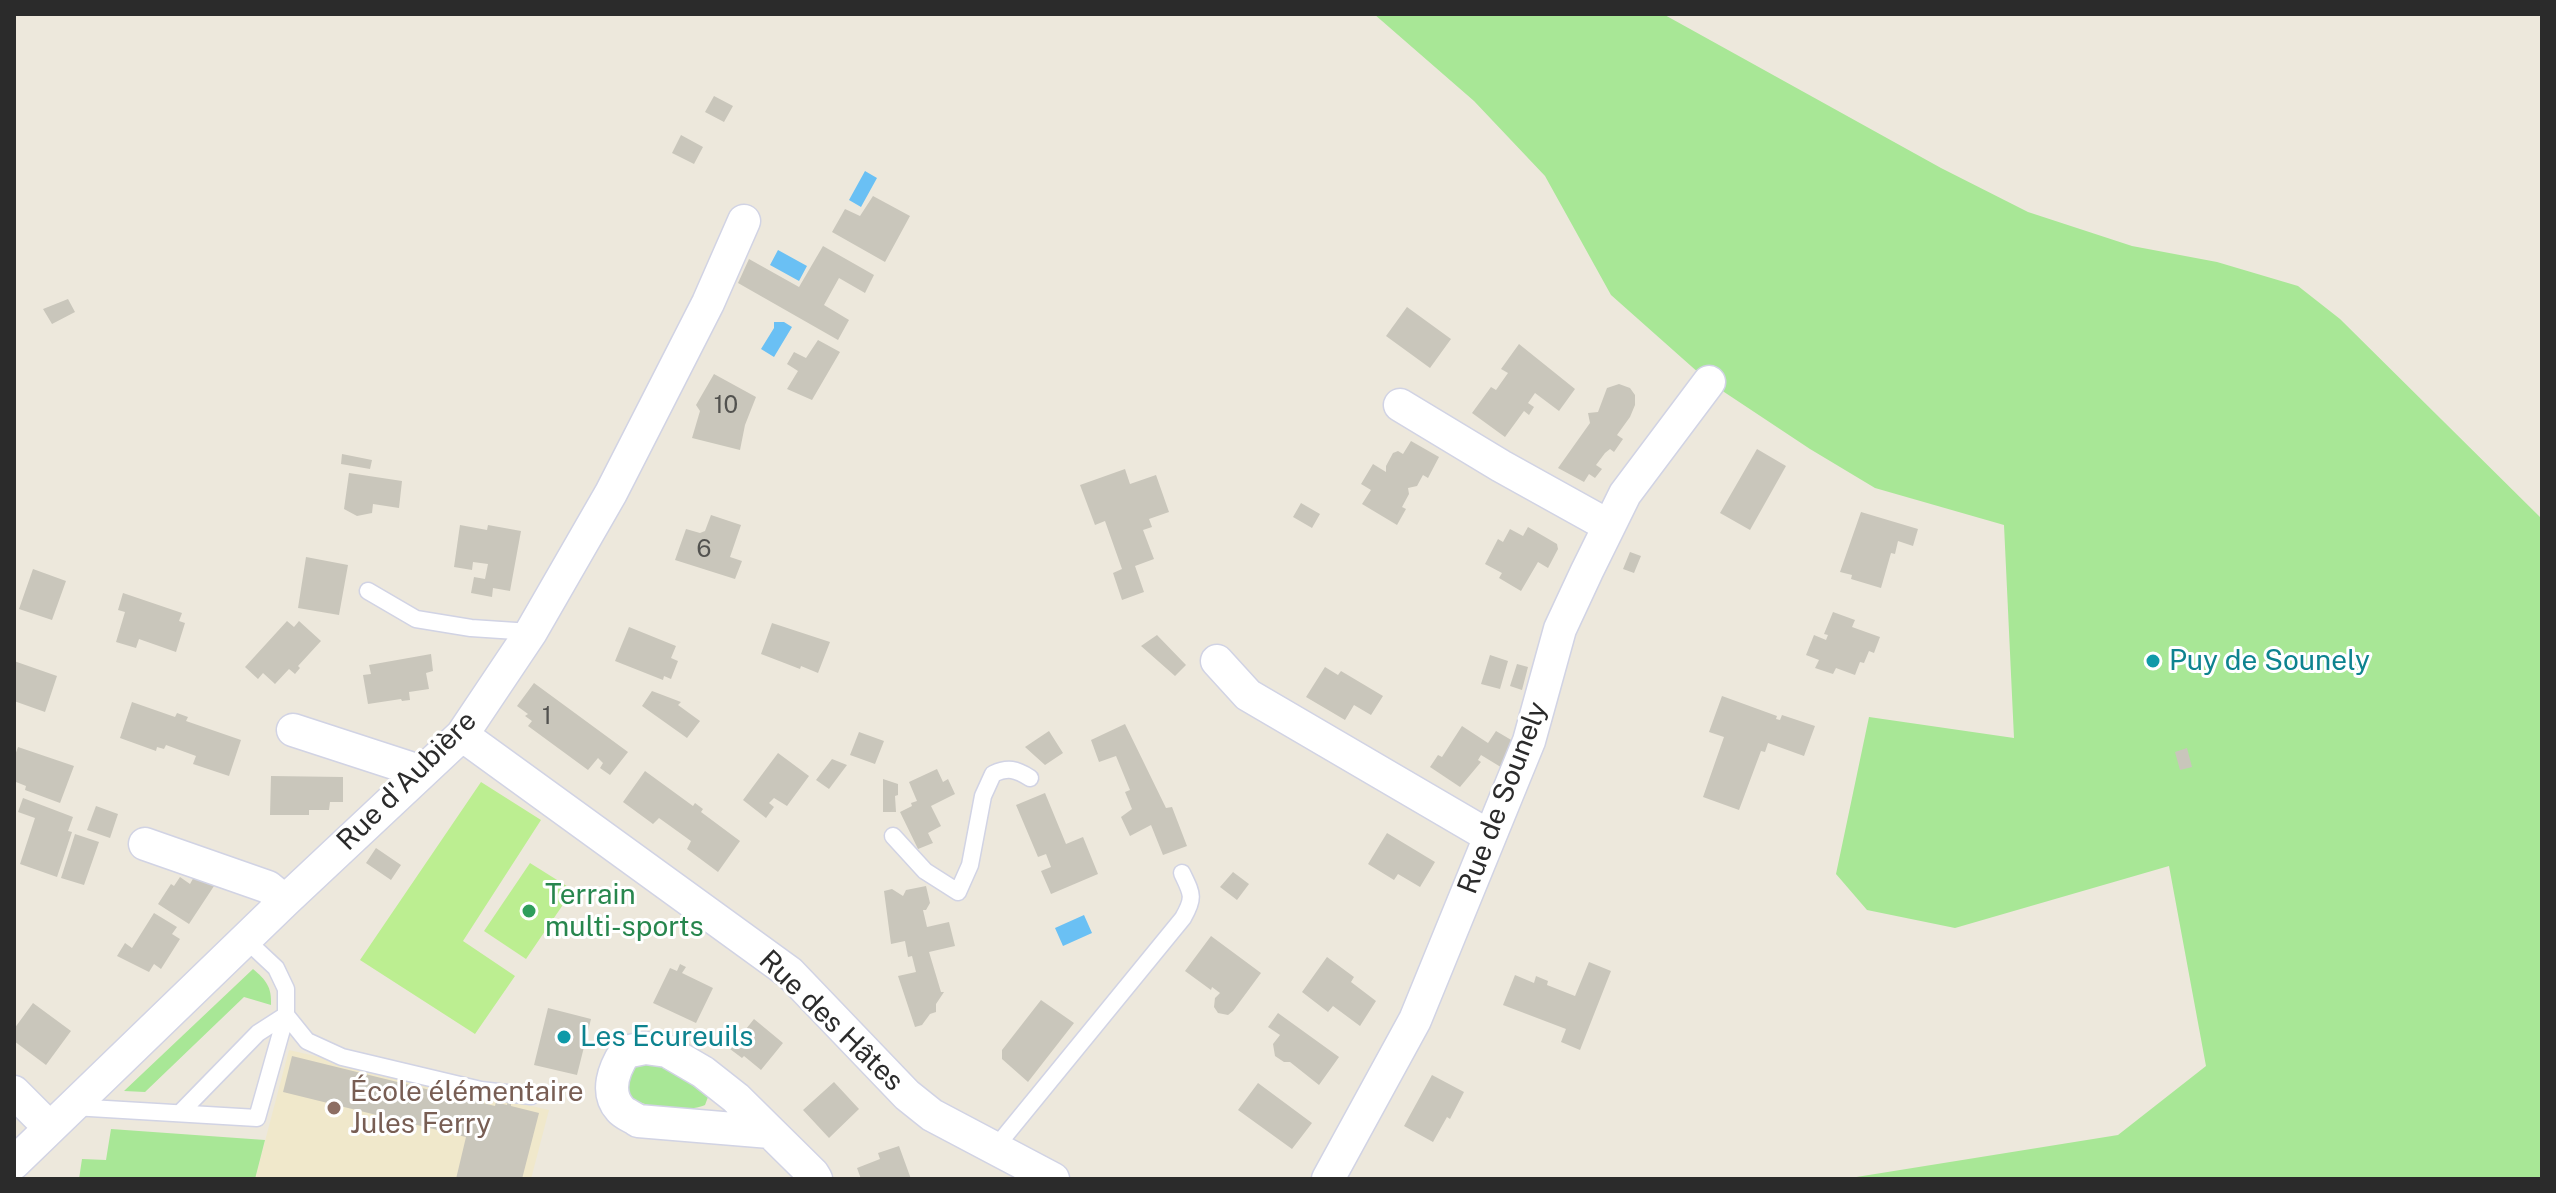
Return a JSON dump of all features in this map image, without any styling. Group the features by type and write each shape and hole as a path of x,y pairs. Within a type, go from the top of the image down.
{"street":[{"name":"Rue d'Aubière","path":"32,1145 462,735 531,632 619,479 708,303 744,221"},
{"name":"Rue de Sounely","path":"1328,1179 1415,1020 1529,741 1560,629 1609,526 1625,494 1709,382"},
{"path":"1400,405 1609,526"},
{"path":"1217,661 1248,695 1489,836"},
{"path":"293,730 422,772"},
{"name":"Rue des Hâtes","path":"462,735 790,973 907,1095 924,1108 1053,1179"},
{"path":"145,844 268,887 285,901"},
{"path":"14,1092 32,1145"},
{"path":"770,1132 816,1179"}],"lane":[{"path":"368,591 416,619 471,628 531,632"},
{"path":"893,836 925,871 958,892 970,865 983,796 993,774 1005,769 1018,770 1030,778"},
{"path":"995,1148 1183,918 1192,903 1192,893 1182,873"},
{"path":"32,1145 180,1113 257,1118 286,1015 286,989 276,968 245,939"},
{"path":"286,1015 307,1041 342,1057 481,1090 531,1096"},
{"path":"180,1113 258,1033 286,1015"}],"shaded area":[{"path":"289,1050 549,1110 531,1179 255,1179"}],"green space":[{"path":"1374,14 1663,14 1941,168 2028,212 2132,246 2217,262 2298,286 2340,319 2542,519 2542,1179 1844,1179 2118,1135 2206,1066 2169,866 1955,928 1867,910 1836,874 1869,717 2014,738 2004,525 1875,488 1709,382 1611,295 1545,176 1474,101"},
{"path":"481,782 541,820 463,941 515,976 475,1034 360,960"},
{"name":"Terrain multi-sports","path":"530,863 573,890 526,959 484,931"},
{"path":"253,969 267,984 271,1005 244,997 145,1092 124,1091"},
{"path":"654,1060 701,1087 708,1097 705,1105 688,1109 667,1108 630,1098 625,1081 639,1061"},
{"path":"111,1129 265,1140 255,1179 79,1179 82,1159 106,1160"}],"water":[{"path":"865,171 877,178 861,207 849,200"},
{"path":"778,250 807,266 799,281 770,265"},
{"path":"774,322 784,322 792,327 774,357 761,349 774,328"},
{"path":"1084,915 1092,933 1063,946 1055,928"}],"building":[{"path":"714,96 733,106 724,122 705,112"},
{"path":"681,135 703,147 694,164 672,153"},
{"path":"873,196 910,216 885,262 832,232 845,209 860,216"},
{"path":"823,246 874,275 865,293 839,278 824,305 849,320 838,340 738,283 749,259 799,287"},
{"path":"68,299 75,312 52,324 43,309"},
{"path":"1407,307 1451,339 1430,368 1386,336"},
{"path":"818,340 840,352 812,400 787,389 798,371 787,364 794,352 806,358"},
{"path":"1519,344 1575,389 1559,411 1535,393 1528,403 1534,407 1529,415 1524,411 1505,437 1472,413 1491,387 1496,390 1508,373 1501,369"},
{"path":"714,374 756,397 745,425 740,450 692,438 700,411 696,405"},
{"path":"1619,384 1630,388 1635,395 1630,417 1617,435 1623,439 1614,452 1610,449 1596,465 1602,469 1595,478 1589,474 1584,482 1558,468 1590,423 1588,413 1598,412 1607,388"},
{"path":"1411,441 1439,457 1428,478 1423,475 1417,486 1408,488 1409,494 1402,507 1406,509 1397,525 1362,504 1371,490 1361,484 1373,464 1386,472 1393,453 1398,451 1403,454"},
{"path":"1757,449 1786,466 1750,530 1720,513"},
{"path":"342,454 372,460 370,469 341,464"},
{"path":"1125,469 1130,484 1156,475 1169,512 1149,519 1152,527 1143,530 1154,559 1135,566 1144,592 1122,600 1113,573 1122,569 1105,521 1095,525 1080,485"},
{"path":"349,473 402,481 399,508 373,504 372,513 357,516 344,509"},
{"path":"1301,503 1320,514 1312,528 1293,517"},
{"path":"1861,512 1918,529 1913,546 1898,541 1895,554 1891,553 1881,588 1851,579 1852,575 1840,572"},
{"path":"711,515 741,525 730,557 742,561 735,579 675,560 686,529 700,533 705,531"},
{"path":"460,525 487,530 488,525 521,531 510,591 493,588 492,597 471,593 474,577 485,579 488,564 473,562 472,570 454,567"},
{"path":"1528,527 1557,544 1558,549 1548,568 1538,562 1521,591 1499,578 1502,573 1485,564 1498,539 1503,542 1510,529 1523,536"},
{"path":"1630,552 1641,556 1634,573 1623,569"},
{"path":"306,557 348,565 339,615 298,608"},
{"path":"33,569 66,581 52,620 19,609"},
{"path":"123,593 182,613 179,621 185,623 176,652 139,639 136,648 116,642 125,612 118,610"},
{"path":"1833,612 1855,620 1852,627 1880,637 1874,653 1869,651 1855,675 1836,668 1833,674 1815,668 1819,660 1806,655 1814,635 1826,640 1828,635 1824,634"},
{"path":"287,621 294,627 299,621 321,641 298,666 300,668 295,674 289,669 275,684 263,673 258,679 245,667"},
{"path":"772,623 830,642 818,673 761,654"},
{"path":"629,627 676,646 671,658 678,661 671,679 664,676 663,680 615,661"},
{"path":"1157,635 1186,665 1175,676 1141,646"},
{"path":"431,654 433,671 426,673 429,689 409,692 410,700 368,704 363,675 371,674 369,665"},
{"path":"1490,655 1508,661 1500,689 1481,684"},
{"path":"14,661 57,676 45,712 14,701"},
{"path":"1517,664 1528,667 1522,690 1510,686"},
{"path":"1325,667 1338,675 1341,671 1383,696 1371,715 1354,705 1345,720 1306,697"},
{"path":"534,683 628,752 610,775 600,768 603,763 598,758 588,770 528,726 532,721 517,706"},
{"path":"652,691 681,702 678,705 700,721 687,738 642,706"},
{"path":"1722,696 1777,716 1776,719 1780,720 1782,715 1815,726 1804,756 1768,743 1765,752 1761,751 1739,810 1703,797 1724,737 1709,732"},
{"path":"132,702 175,717 177,713 188,717 186,721 241,740 229,776 193,764 196,756 166,745 164,749 157,747 156,751 120,738"},
{"path":"1125,724 1166,808 1172,807 1187,846 1163,855 1151,825 1130,836 1121,817 1132,809 1125,792 1130,790 1116,756 1099,762 1091,740"},
{"path":"1462,726 1488,743 1496,731 1513,741 1504,769 1481,755 1478,760 1481,762 1460,787 1430,767 1438,755 1442,757"},
{"path":"1049,731 1063,753 1045,765 1025,747"},
{"path":"859,732 884,741 875,764 850,755"},
{"path":"18,747 74,766 60,803 25,790 26,786 16,782 14,758"},
{"path":"2187,748 2192,767 2180,770 2175,752"},
{"path":"778,753 809,776 787,806 774,798 769,803 774,807 766,818 743,800"},
{"path":"832,759 847,765 829,789 816,780"},
{"path":"937,769 943,782 948,779 955,794 931,806 941,826 928,833 933,843 918,849 900,812 917,801 909,782"},
{"path":"645,771 693,806 695,803 703,809 701,812 740,841 718,872 687,849 691,841 659,818 653,824 623,802"},
{"path":"271,776 343,777 343,802 330,802 329,810 309,810 309,815 270,815"},
{"path":"883,779 898,784 896,812 883,812"},
{"path":"1045,793 1066,844 1083,837 1098,874 1051,894 1041,871 1051,867 1046,854 1038,857 1016,805"},
{"path":"23,798 73,817 68,831 72,832 57,877 20,864 35,818 18,812"},
{"path":"96,806 118,814 110,838 87,830"},
{"path":"1387,833 1435,862 1420,887 1398,874 1394,880 1368,864"},
{"path":"75,834 99,842 84,885 61,878"},
{"path":"376,848 401,865 391,880 366,863"},
{"path":"1233,872 1249,884 1237,900 1220,887"},
{"path":"195,875 216,883 189,924 158,904 171,884 174,886 180,877 190,884"},
{"path":"926,886 930,903 923,910 927,927 949,922 955,946 929,952 941,992 944,992 936,1004 936,1012 930,1014 922,1025 915,1027 898,976 916,972 912,956 908,957 905,941 891,944 884,891 892,889 903,896 906,890"},
{"path":"154,913 177,927 172,934 180,939 161,969 154,964 149,972 117,956 125,943 132,948"},
{"path":"1211,936 1261,973 1228,1015 1218,1013 1214,1007 1215,998 1220,993 1185,971"},
{"path":"1327,957 1354,977 1351,982 1376,1001 1360,1026 1333,1006 1328,1012 1302,992"},
{"path":"1589,962 1611,971 1580,1050 1561,1042 1566,1029 1503,1005 1515,975 1534,983 1536,976 1548,981 1547,985 1575,996"},
{"path":"680,964 686,967 682,973 713,988 696,1023 653,1003 670,968 677,971"},
{"path":"1041,1000 1074,1023 1028,1082 1002,1059 1002,1050"},
{"path":"33,1003 71,1031 46,1065 14,1041 14,1029"},
{"name":"Les Ecureuils","path":"548,1008 591,1019 577,1075 534,1065"},
{"path":"1278,1013 1339,1057 1319,1085 1290,1062 1275,1056 1273,1044 1280,1035 1268,1027"},
{"path":"754,1019 783,1043 761,1070 730,1049"},
{"path":"292,1056 495,1106 496,1102 507,1105 508,1101 511,1106 539,1113 522,1179 456,1179 466,1137 283,1092"},
{"path":"1432,1075 1464,1092 1433,1142 1404,1126"},
{"path":"834,1082 859,1109 829,1138 803,1110"},
{"path":"1258,1083 1312,1123 1292,1149 1238,1110"},
{"path":"899,1146 911,1179 861,1179 857,1168 880,1159 878,1153"}],"place":[{"name":"Puy de Sounely","path":"2153,661"},
{"name":"Terrain multi-sports","path":"529,911"},
{"name":"Les Ecureuils","path":"564,1037"},
{"name":"École élémentaire Jules Ferry","path":"334,1108"}]}
